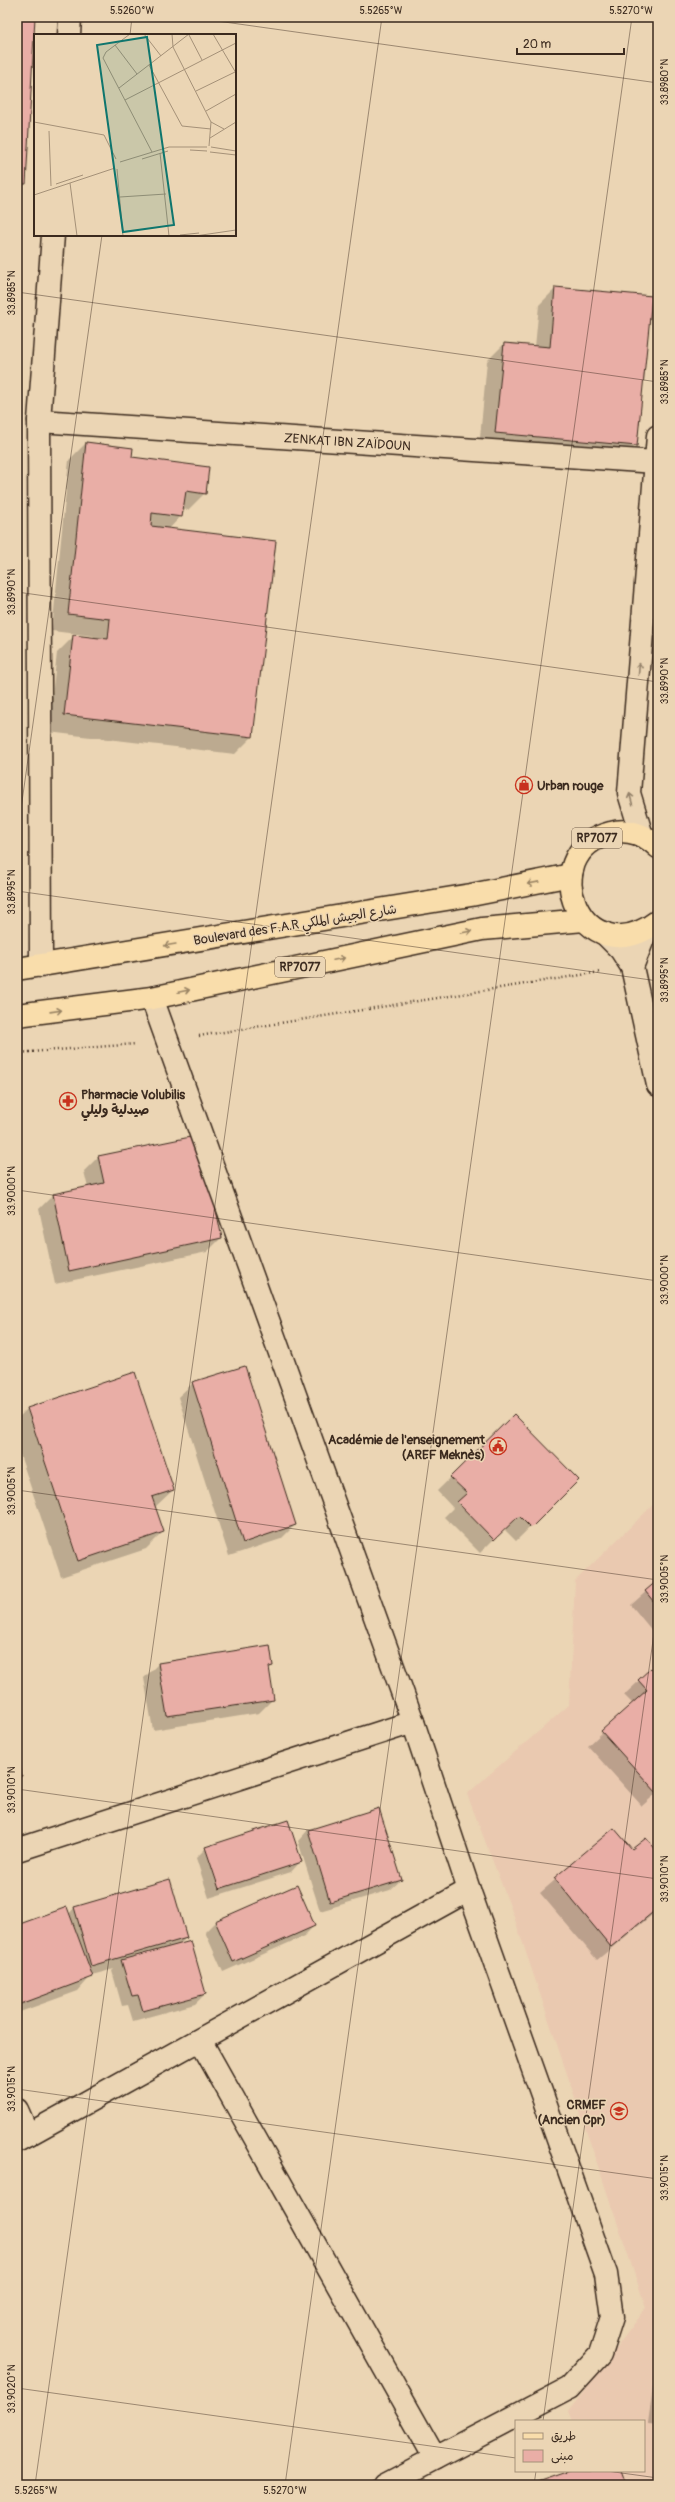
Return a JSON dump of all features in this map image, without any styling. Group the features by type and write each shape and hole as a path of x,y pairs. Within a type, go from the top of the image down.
{"main road":[{"name":"RP7077","path":"650,842 614,832 601,835 589,843 579,853 571,875 570,895 584,920 604,933 632,936 653,925"},
{"name":"Boulevard des F.A.R شارع الجيش الملكي","path":"17,968 41,966 471,895 571,875"},
{"name":"RP7077","path":"17,1015 152,998 482,929 584,920"}],"street":[{"path":"68,34 70,17"},
{"path":"41,966 38,421 53,236"},
{"name":"ZENKAT IBN ZAÏDOUN","path":"38,421 656,462"},
{"path":"650,842 629,793 658,436"},
{"path":"632,967 653,925"},
{"path":"604,933 621,950 632,967 658,1084"},
{"path":"152,998 412,1722 469,1890 606,2274 612,2317 600,2354 569,2388 384,2485"},
{"path":"17,1850 412,1722"},
{"path":"17,2110 23,2138 469,1890"},
{"path":"200,2040 435,2458"}],"path":[{"path":"17,1053 167,1042 632,967"}],"shaded area":[{"name":"CRMEF (Ancien Cpr)","path":"658,1500 658,2485 599,2485 593,2472 645,2472 645,2420 573,2420 569,2411 646,2308 513,1914 467,1794 569,1705 575,1581"}],"building":[{"path":"17,17 35,17 26,184 17,184"},
{"path":"555,287 652,296 637,446 495,433 504,343 550,347"},
{"path":"86,442 133,448 132,457 209,467 206,494 186,491 182,517 152,513 151,526 276,541 253,737 64,715 73,635 108,639 110,619 68,614"},
{"path":"200,1135 222,1238 69,1271 53,1194 104,1183 98,1156"},
{"path":"245,1366 296,1525 243,1543 192,1382"},
{"path":"135,1372 174,1490 152,1497 164,1532 78,1561 27,1408"},
{"path":"514,1414 579,1480 531,1528 519,1516 494,1540 457,1502 467,1493 450,1477"},
{"path":"658,1580 658,1607 645,1591"},
{"path":"270,1645 273,1666 269,1667 274,1700 167,1716 158,1663"},
{"path":"651,1668 658,1676 657,1793 601,1731 647,1690 638,1680"},
{"path":"17,1751 22,1776 17,1777"},
{"path":"379,1808 402,1880 330,1902 308,1830"},
{"path":"288,1820 302,1862 219,1889 205,1847"},
{"path":"614,1828 632,1849 646,1838 658,1852 658,1908 611,1947 554,1878"},
{"path":"170,1879 187,1938 91,1966 74,1907"},
{"path":"297,1885 315,1926 233,1962 215,1921"},
{"path":"67,1907 93,1977 21,2004 17,1993 17,1925"},
{"path":"191,1941 206,1994 143,2011 138,1995 132,1996 121,1960"},
{"path":"567,2472 621,2472 626,2485 539,2485 538,2482"}],"place":[{"name":"Urban rouge","path":"524,785"},
{"name":"Pharmacie Volubilis صيدلية وليلي","path":"68,1101"},
{"name":"Académie de l'enseignement (AREF Meknès)","path":"498,1446"},
{"name":"CRMEF (Ancien Cpr)","path":"619,2111"}]}
